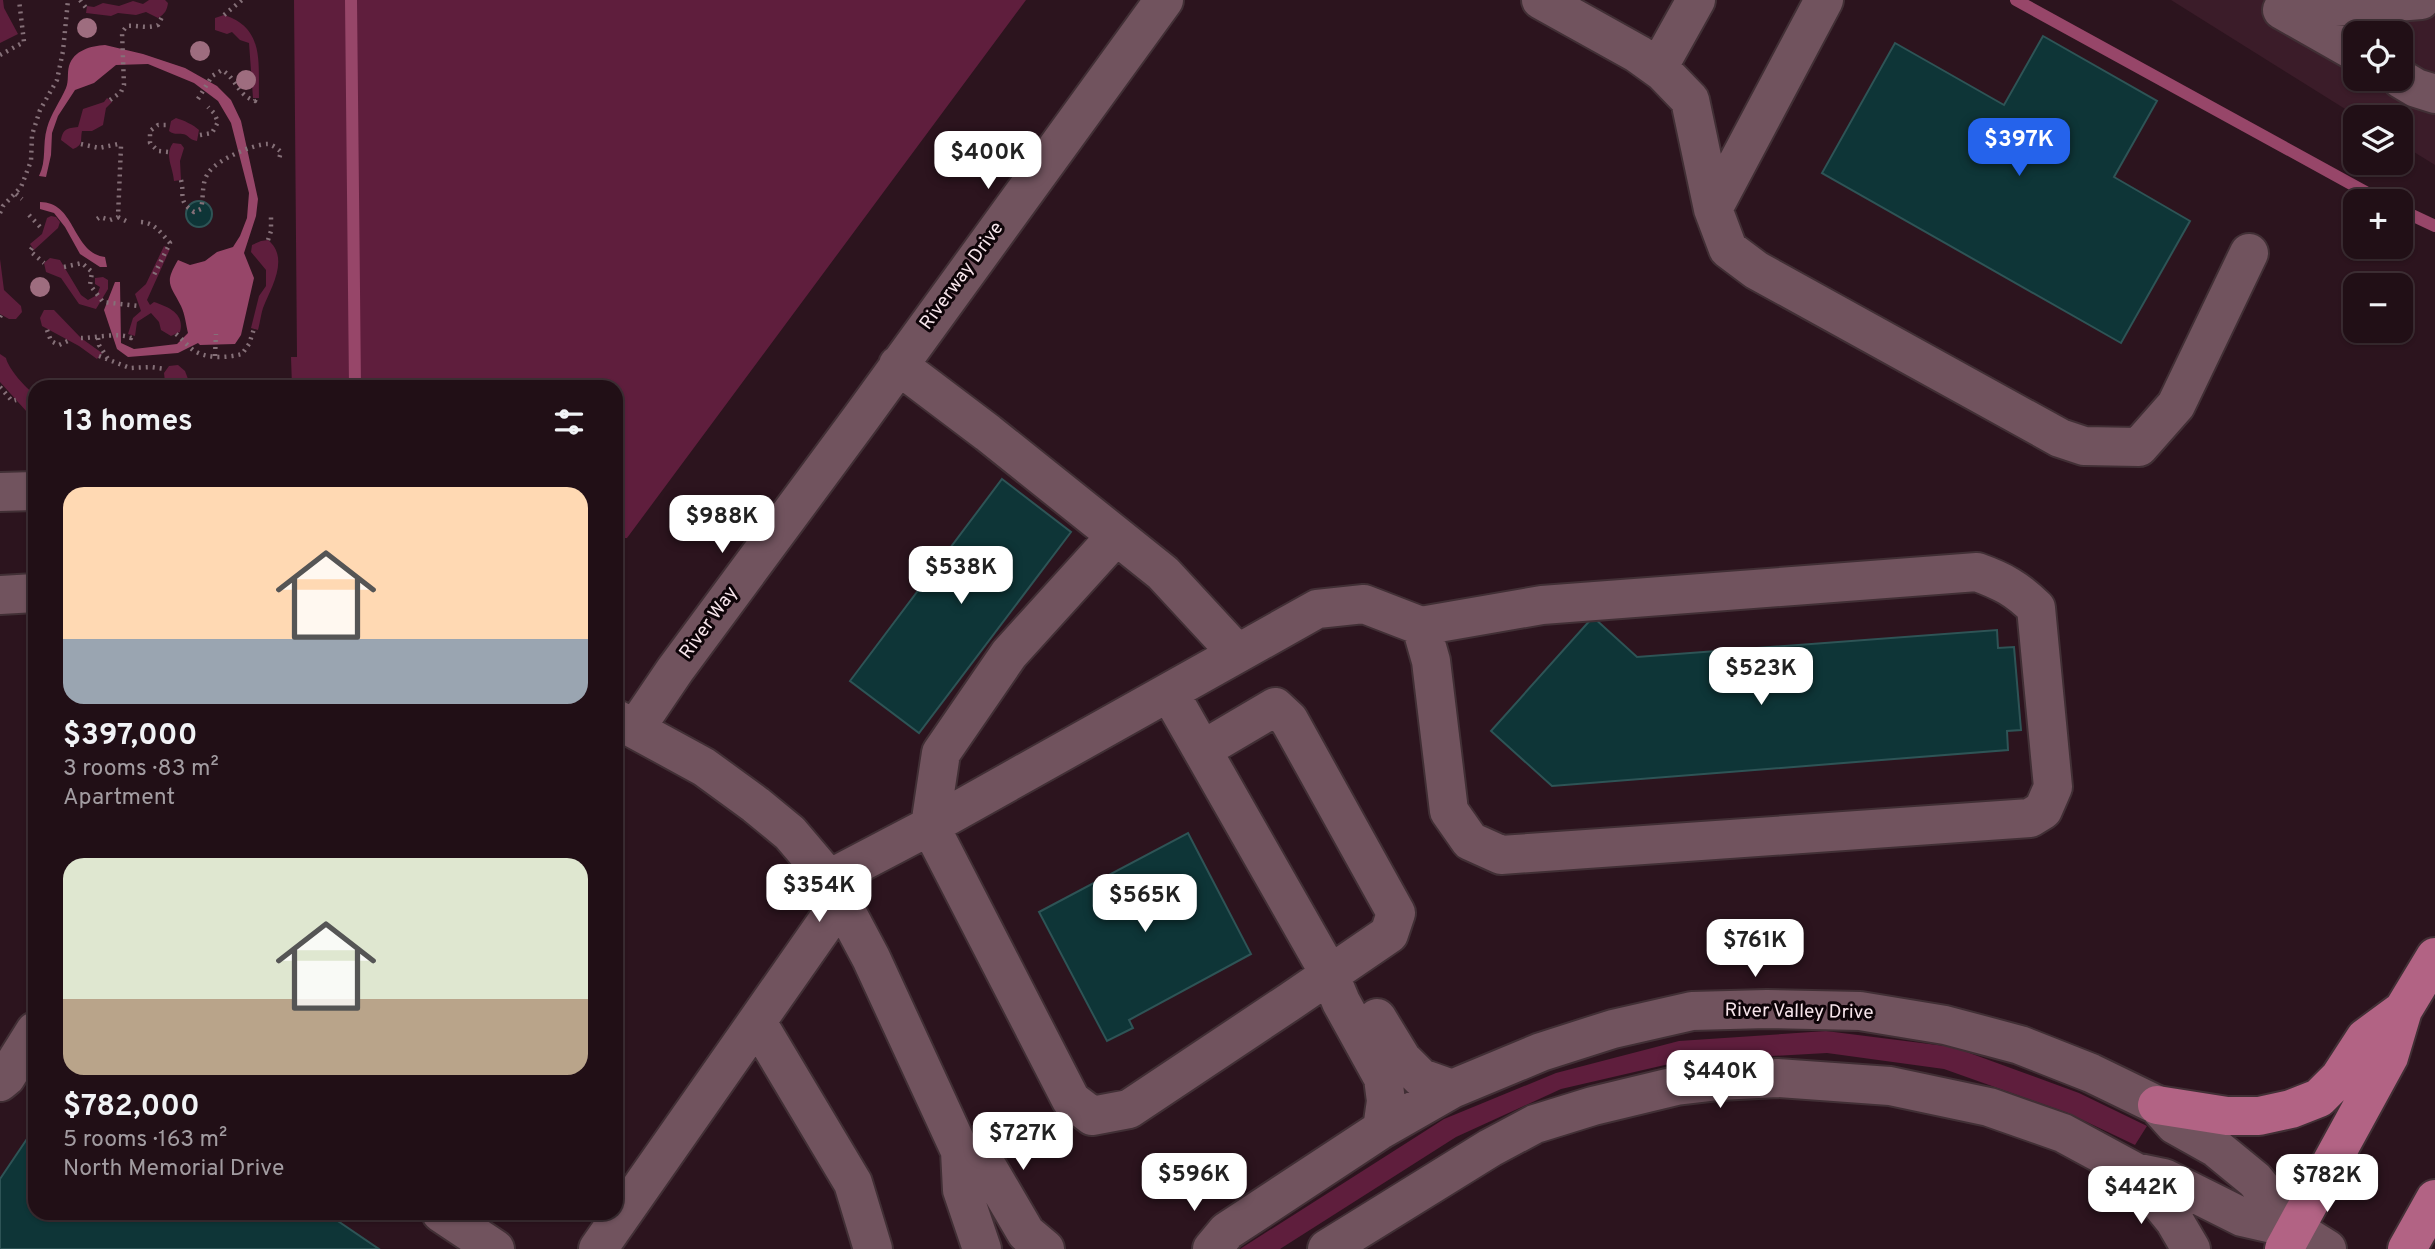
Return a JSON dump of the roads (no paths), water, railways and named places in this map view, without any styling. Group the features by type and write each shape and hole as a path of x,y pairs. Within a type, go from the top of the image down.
{"main road":[{"path":"2302,1242 2389,1057 2403,1010 2435,957"},
{"path":"2157,1105 2228,1116 2259,1116 2291,1109 2319,1098 2339,1078 2365,1038 2403,1010"},
{"path":"2407,1249 2435,1199"}],"street":[{"name":"Riverway Drive","path":"861,418 1164,0"},
{"path":"1541,0 1638,54 1658,68 1690,100 1713,209 1728,249 1756,270 2060,438 2084,446 2139,447 2176,405 2249,253"},
{"path":"1658,68 1696,0"},
{"path":"1713,209 1824,0"},
{"path":"2275,6 2421,0"},
{"path":"2275,6 2343,45"},
{"path":"2413,86 2435,94"},
{"path":"898,365 1163,573 1237,653"},
{"name":"River Way","path":"625,724 675,670 861,418"},
{"path":"0,492 28,491"},
{"path":"1116,536 1009,654 941,754 930,826 1071,1100 1092,1116 1129,1109 1389,934 1396,913 1289,720 1275,707 1202,750"},
{"path":"623,1213 757,1022 835,890 930,826 1317,608 1364,604 1421,626 1542,605 1977,572 2020,592 2036,608 2053,787 2043,810 2030,818 1502,855 1470,841 1449,811 1431,661 1421,626"},
{"path":"0,595 28,593"},
{"path":"1169,692 1329,973 1340,1002 1383,1078 1386,1101 1381,1129"},
{"path":"625,724 704,767 756,805 790,833 835,890 871,958 960,1151 962,1190 982,1249"},
{"path":"1329,973 1361,990 1402,1059 1421,1077 1452,1089"},
{"name":"River Valley Drive","path":"1183,1249 1219,1240 1381,1129 1452,1089 1541,1052 1601,1032 1692,1011 1767,1009 1847,1010 1945,1025 2020,1045 2091,1073 2157,1105 2175,1125 2216,1148 2255,1180 2302,1242"},
{"path":"757,1022 853,1183 873,1249"},
{"path":"0,1082 28,1042"},
{"path":"1327,1249 1359,1238 1490,1148 1535,1124 1593,1106 1676,1086 1777,1078 1890,1086 1989,1107 2063,1133 2135,1172 2164,1178 2242,1217 2302,1242"},
{"path":"960,1151 988,1168 1027,1233 1045,1249"},
{"path":"2135,1172 2174,1220 2191,1249"},
{"path":"452,1220 495,1249"},
{"path":"598,1249 618,1220"}],"waterway":[{"path":"351,0 355,380"},
{"path":"2016,0 2360,189"},
{"path":"2413,216 2435,226"}]}
